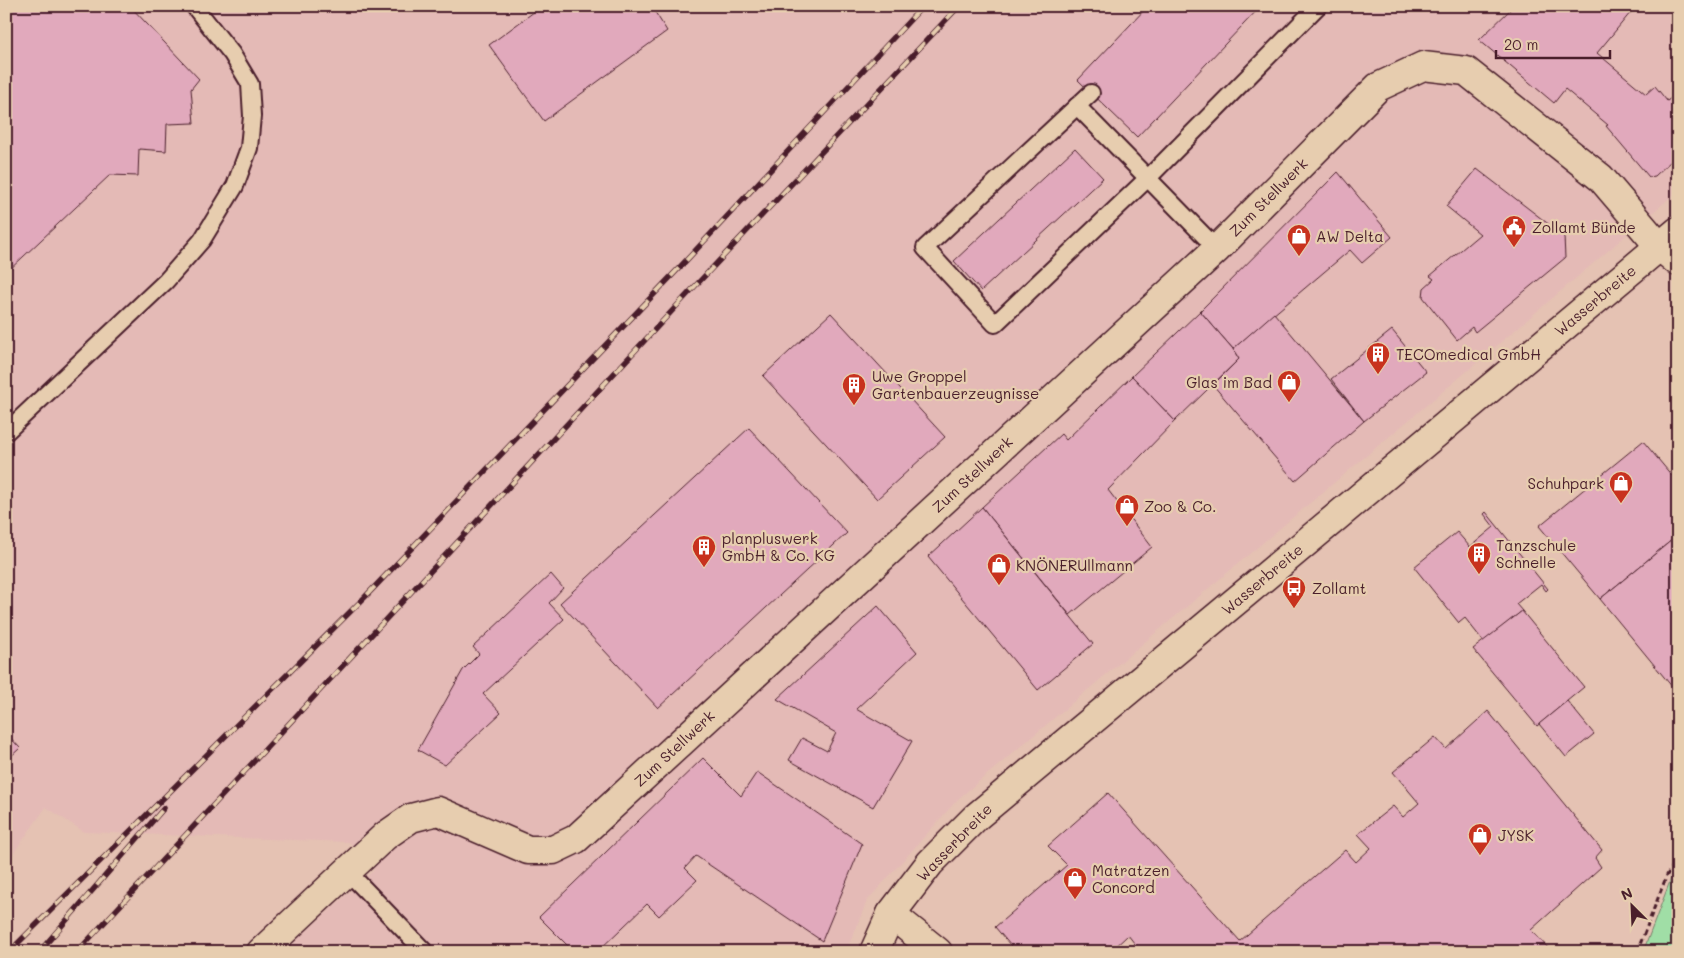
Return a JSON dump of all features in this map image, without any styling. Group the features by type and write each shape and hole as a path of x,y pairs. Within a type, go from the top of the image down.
{"street":[{"name":"Zum Stellwerk","path":"261,952 385,836 411,818 438,811 528,850 553,850 576,838 1217,249 1378,87 1423,66 1466,71 1602,178 1672,246"},
{"name":"Wasserbreite","path":"874,952 891,914 930,863 976,817 1248,591 1672,246"},
{"path":"891,914 938,952"}],"lane":[{"path":"6,432 166,280 202,240 235,186 249,148 252,116 250,84 232,54 194,6"},
{"path":"1091,93 925,248 995,324 1148,178 1318,6"},
{"path":"1077,106 1217,249"},
{"path":"348,872 426,952"}],"path":[{"path":"1637,952 1667,876 1678,858"}],"shaded area":[{"path":"6,6 1678,6 1678,191 958,799 867,901 846,952 283,952 374,870 349,842 84,832 46,807 6,864"}],"green space":[{"path":"1678,867 1678,952 1643,952 1672,876"}],"building":[{"path":"6,6 130,6 199,79 191,89 194,123 167,124 166,151 139,149 138,176 110,175 6,273"},
{"path":"542,6 663,6 655,12 667,31 544,121 489,45"},
{"path":"1148,6 1261,6 1137,137 1078,80"},
{"path":"1514,6 1636,6 1597,53 1646,94 1655,86 1667,101 1675,95 1678,98 1678,159 1672,160 1655,176 1649,177 1606,126 1608,125 1565,89 1554,103 1479,40"},
{"path":"1075,148 1103,178 981,291 954,261"},
{"name":"Zollamt Bünde","path":"1477,169 1564,236 1565,258 1475,332 1472,327 1457,340 1423,297 1424,288 1434,279 1430,276 1480,234 1446,206"},
{"name":"AW Delta","path":"1338,172 1392,237 1362,263 1350,250 1233,349 1200,311"},
{"path":"1200,311 1233,349 1239,359 1175,421 1132,376"},
{"name":"Uwe Groppel Gartenbauerzeugnisse","path":"831,313 945,437 877,499 763,376"},
{"name":"Glas im Bad","path":"1274,313 1364,421 1295,481 1213,385 1239,359 1233,349"},
{"name":"TECOmedical GmbH","path":"1392,330 1426,372 1364,421 1331,379"},
{"path":"1132,376 1175,421 1108,490 1152,547 1070,615 982,507 1061,434 1066,440"},
{"name":"planpluswerk GmbH & Co. KG","path":"749,428 847,533 658,708 560,603"},
{"name":"Schuhpark","path":"1643,441 1678,483 1678,535 1600,599 1539,526"},
{"name":"KNÖNERUllmann","path":"982,507 1093,644 1038,690 928,557"},
{"name":"Tanzschule Schnelle","path":"1486,512 1548,589 1546,591 1541,584 1516,604 1522,611 1484,642 1465,618 1459,623 1414,567 1457,532 1470,547 1494,527 1484,514"},
{"path":"1678,535 1678,694 1600,599"},
{"path":"551,574 563,588 549,603 564,619 483,694 501,713 445,765 418,750 463,670 479,654 473,647"},
{"path":"878,606 917,652 856,709 912,741 873,807 789,760 802,738 827,751 836,733 777,699"},
{"path":"1522,611 1584,687 1537,726 1473,649"},
{"path":"1567,701 1594,734 1566,757 1539,724"},
{"path":"1488,711 1602,850 1595,858 1601,867 1531,930 1552,952 1141,952 1128,935 1110,952 1016,952 995,927 1067,865 1048,846 1108,793 1240,941 1345,850 1356,862 1371,848 1358,834 1393,806 1403,817 1419,803 1393,772 1435,737 1446,749"},
{"path":"6,733 20,748 6,761"},
{"path":"703,758 741,796 757,772 862,844 822,941 696,856 685,868 697,880 659,916 647,904 597,952 574,952 539,917"}],"railway":[{"path":"9,952 365,597 681,266 923,6"},
{"path":"77,952 698,283 959,6"},
{"path":"39,952 164,808"}],"place":[{"name":"Zollamt Bünde","path":"1514,248"},
{"name":"AW Delta","path":"1299,257"},
{"name":"TECOmedical GmbH","path":"1378,375"},
{"name":"Glas im Bad","path":"1289,403"},
{"name":"Uwe Groppel Gartenbauerzeugnisse","path":"854,406"},
{"name":"Schuhpark","path":"1621,504"},
{"name":"Zoo & Co.","path":"1127,527"},
{"name":"planpluswerk GmbH & Co. KG","path":"704,568"},
{"name":"Tanzschule Schnelle","path":"1479,575"},
{"name":"KNÖNERUllmann","path":"999,586"},
{"name":"Zollamt","path":"1294,609"},
{"name":"JYSK","path":"1480,856"},
{"name":"Matratzen Concord","path":"1075,900"}]}
